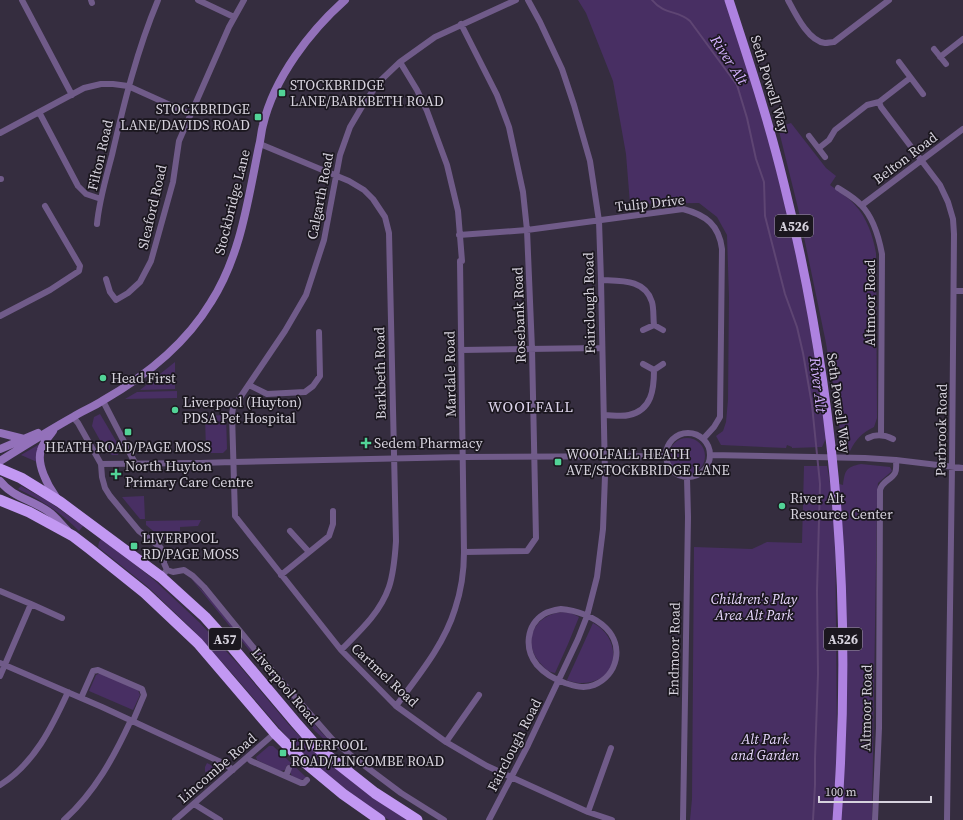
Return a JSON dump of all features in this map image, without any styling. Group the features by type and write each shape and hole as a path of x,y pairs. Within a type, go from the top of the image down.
{"highway":[{"name":"Liverpool Road","path":"1,469 29,482 164,574 232,647 318,748 375,794 417,820"},
{"name":"A57","path":"0,500 29,512 73,536 145,593 193,638 275,733 313,770 343,794 380,820"}],"main road":[{"name":"Stockbridge Lane","path":"1,469 56,427 103,401 145,374 190,332 212,302 226,274 238,243 263,125 270,103 300,48 316,29 345,0"},
{"name":"Seth Powell Way","path":"729,0 766,116 791,214 813,317 831,436 836,483 843,649 842,719 837,820"},
{"name":"Stockbridge Lane","path":"0,450 56,427"},
{"path":"56,427 41,450 40,460 48,486 60,502"},
{"path":"0,433 24,439"},
{"path":"1,469 4,486 49,512 73,536"}],"street":[{"path":"22,0 72,95"},
{"name":"Filton Road","path":"97,224 101,199 128,86 149,22 158,0"},
{"path":"198,0 234,17"},
{"name":"Sleaford Road","path":"106,279 110,292 116,300 128,293 140,282 147,271 154,252 173,182 177,146 234,17 244,0"},
{"name":"Calgarth Road","path":"233,462 232,410 288,328 306,295 324,240 335,176 344,141 362,105 379,82 400,62 435,36 516,0"},
{"name":"Fairclough Road","path":"490,820 559,681 578,639 587,616 597,577 602,547 604,415 599,221 590,161 574,105 562,69 528,0"},
{"path":"788,0 805,30 811,36 824,43 834,42 885,1"},
{"name":"Rosebank Road","path":"461,24 497,95 509,127 523,192 527,230 532,349 536,538 527,551 464,552"},
{"path":"940,57 963,39"},
{"path":"934,49 946,64"},
{"name":"Mardale Road","path":"396,706 430,658 447,630 455,609 464,572 460,261 462,261 458,211 447,165 427,111 417,90 400,62"},
{"path":"899,62 923,94"},
{"path":"818,148 829,140 835,130 867,105 879,102 910,78"},
{"path":"0,133 84,88 101,84 119,84 128,86 190,114"},
{"name":"Parbrook Road","path":"879,102 881,108 940,185 948,202 953,219 954,291 947,820"},
{"path":"39,112 78,186 86,194 101,199"},
{"name":"Belton Road","path":"862,205 963,129"},
{"path":"809,136 825,157"},
{"name":"Barkbeth Road","path":"260,144 349,181 364,190 373,199 385,217 389,233 396,541 394,567 389,587 379,608 370,620 341,650"},
{"name":"Altmoor Road","path":"838,188 862,205 879,236 882,254 881,435"},
{"path":"0,316 50,290 79,271 80,266 45,206"},
{"name":"Tulip Drive","path":"459,235 527,230 683,209 698,213 713,224 721,241 722,249 720,417 714,427 703,439"},
{"path":"601,280 628,281 640,285 647,291 653,303 654,325"},
{"path":"954,291 963,291"},
{"path":"643,330 654,325"},
{"path":"654,325 663,330"},
{"path":"249,385 267,394 305,392 313,386 320,376 319,332"},
{"path":"461,350 602,348"},
{"path":"643,364 654,370"},
{"path":"654,370 663,364"},
{"path":"604,415 629,416 639,411 652,396 654,388 654,370"},
{"path":"103,401 135,463"},
{"path":"73,417 78,423 101,464 105,488 110,496 139,531 160,547 164,552 164,574 184,570 188,572 204,587 275,674 332,739 349,754 401,793 444,820"},
{"path":"683,433 698,435 703,439 708,444 710,455 706,469 701,474 687,478 680,477 674,473 666,463 665,456 666,448 670,442 676,436 683,433"},
{"path":"868,438 881,435 893,439"},
{"path":"710,455 833,457 896,460 963,468"},
{"path":"101,464 200,464 394,459 665,456"},
{"name":"Altmoor Road","path":"876,820 879,728 880,490 883,483 894,475 896,460"},
{"name":"Cartmel Road","path":"233,462 235,516 341,650 396,706 446,742 487,766 588,812 612,820"},
{"name":"Endmoor Road","path":"683,820 688,517 687,478"},
{"path":"281,575 329,536 333,524 333,511"},
{"path":"290,531 309,552"},
{"path":"0,591 62,618"},
{"path":"0,676 2,664 31,604"},
{"path":"561,609 570,610 587,616 600,623 611,634 617,649 616,663 609,676 602,681 590,686 576,686 559,681 544,672 532,658 528,642 532,626 544,613 561,609"},
{"path":"2,664 132,720 225,764 233,770"},
{"path":"64,820 85,798 103,775 144,695 142,689 98,670 93,671 81,698"},
{"path":"0,785 29,759 45,738 68,692"},
{"path":"446,742 478,695"},
{"name":"Lincombe Road","path":"175,820 275,733"},
{"path":"588,812 611,748"},
{"path":"248,758 251,761 301,783 304,783 307,780"},
{"path":"286,776 289,768"},
{"path":"194,804 220,820"}],"green space":[{"path":"578,0 726,0 763,116 801,271 827,436 822,447 792,448 787,445 786,448 721,445 716,436 723,431 726,422 728,400 729,297 727,235 717,217 699,203 630,204 626,154 613,81 586,13"},
{"path":"791,123 826,168 836,176 830,185 852,202 863,216 871,234 876,253 877,418 874,427 860,437 850,451 845,449 842,442 826,343 798,208 778,127"},
{"path":"175,362 175,389 140,390"},
{"path":"177,391 177,398 125,399 137,392"},
{"path":"100,414 119,446 118,455 112,455 106,451 92,426 94,417"},
{"path":"226,415 227,449 223,453 207,453 205,416"},
{"path":"691,438 700,443 704,449 704,463 700,469 691,474 683,474 674,469 670,463 669,452 674,443 680,439"},
{"path":"40,445 37,462 21,455"},
{"path":"861,464 890,467 892,471 878,483 877,498 872,820 837,820 840,778 836,483 843,485 847,470 852,466"},
{"name":"Alt Park and Garden","path":"804,466 827,466 835,511 837,747 833,820 690,820 692,799 694,547 752,549 767,542 802,543"},
{"path":"21,486 48,501 83,526 79,531 66,518 51,507 18,489"},
{"path":"144,496 145,519 140,519 122,497"},
{"path":"201,520 198,526 180,527 180,534 163,539 146,525 146,521"},
{"path":"102,538 153,579 200,623 238,664 289,725 308,745 331,764 409,820 389,820 368,807 300,752 193,630 148,587 98,547"},
{"path":"189,576 212,601 293,700 292,701 284,693"},
{"path":"563,612 571,613 579,617 555,673 546,669 535,656 531,639 533,631 544,618"},
{"path":"593,623 602,629 608,637 612,646 612,664 608,672 601,678 591,682 577,683 569,681 567,680"},
{"path":"100,673 138,690 140,695 133,710 89,691 96,675"},
{"path":"295,701 329,740 327,742 315,731 295,706 293,702"},
{"path":"269,746 273,746 307,778 301,780 292,776 290,772 292,767 287,765 285,770 280,771 257,760 256,757"},
{"path":"207,763 221,770 221,772 215,777 210,771 205,772"}],"waterway":[{"name":"River Alt","path":"652,0 661,8 681,15 690,21 737,85 747,118 756,159 764,182 765,216 785,294 797,327 803,353 812,405 820,484 817,591 818,674 813,820"}],"place":[{"name":"STOCKBRIDGE LANE/BARKBETH ROAD","path":"282,93"},
{"name":"STOCKBRIDGE LANE/DAVIDS ROAD","path":"258,117"},
{"name":"Head First","path":"103,378"},
{"name":"Liverpool (Huyton) PDSA Pet Hospital","path":"175,410"},
{"name":"HEATH ROAD/PAGE MOSS","path":"128,432"},
{"name":"Sedem Pharmacy","path":"366,443"},
{"name":"WOOLFALL HEATH AVE/STOCKBRIDGE LANE","path":"558,462"},
{"name":"North Huyton Primary Care Centre","path":"116,474"},
{"name":"River Alt Resource Center","path":"782,506"},
{"name":"LIVERPOOL RD/PAGE MOSS","path":"134,546"},
{"name":"LIVERPOOL ROAD/LINCOMBE ROAD","path":"283,753"}],"district":[{"name":"WOOLFALL","path":"531,407"}],"park label":[{"name":"Children's Play Area Alt Park","path":"754,608"}]}
